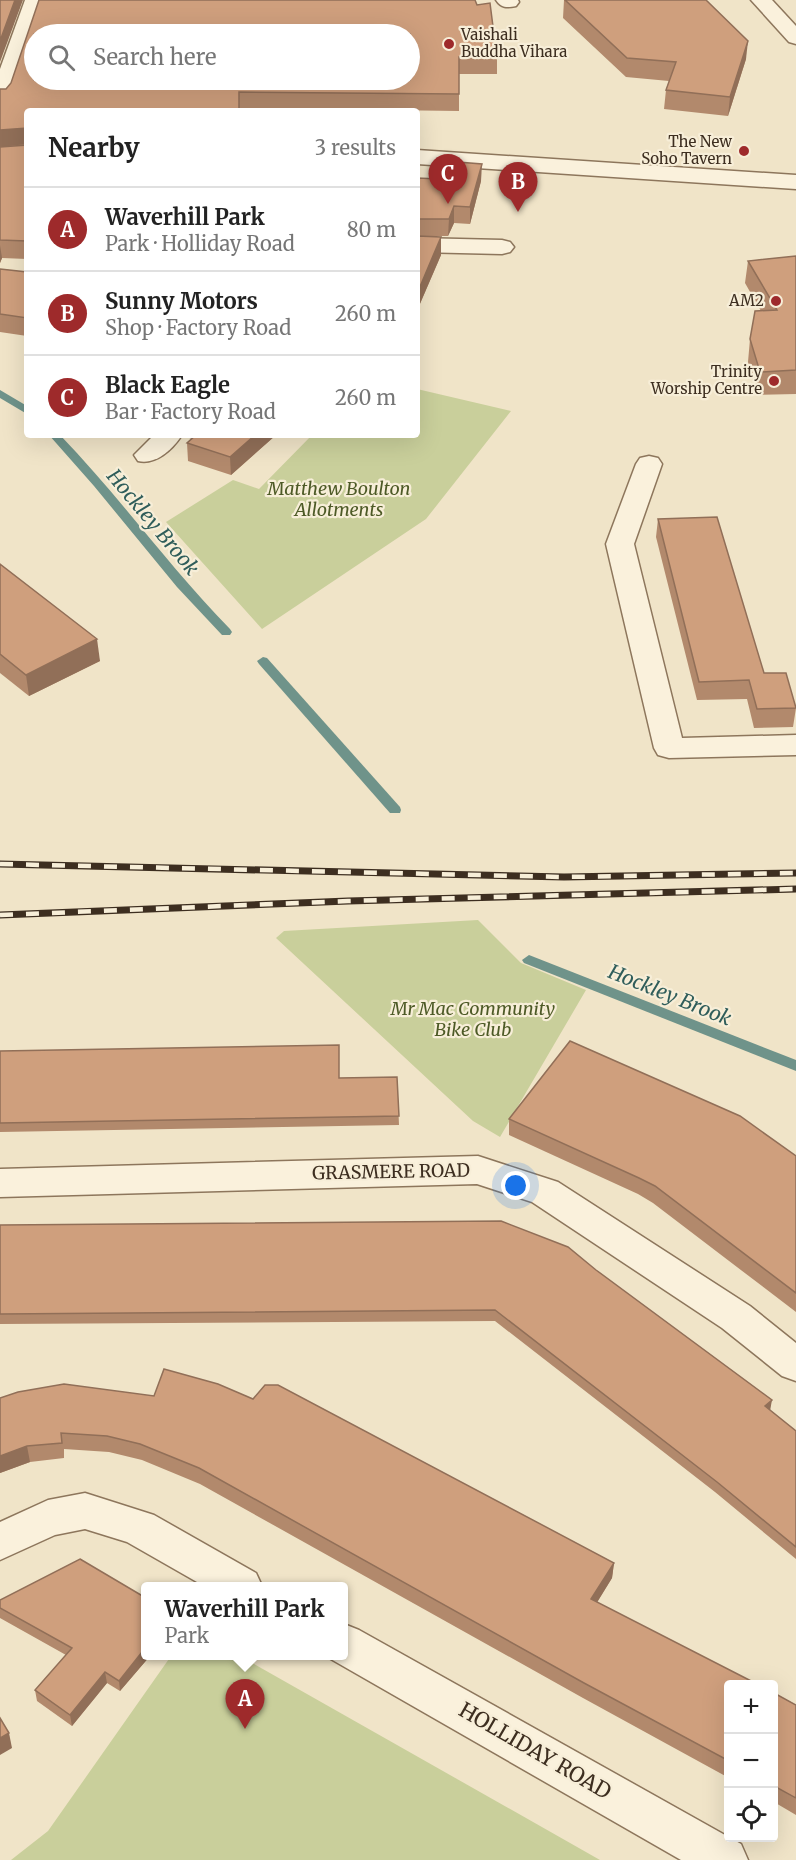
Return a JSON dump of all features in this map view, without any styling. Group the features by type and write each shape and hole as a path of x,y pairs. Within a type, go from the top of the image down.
{"street":[{"path":"26,24 35,0"},
{"path":"761,0 796,38"},
{"path":"0,98 24,31"},
{"path":"420,157 796,182"},
{"path":"420,245 502,247"},
{"path":"147,455 166,438"},
{"path":"649,464 620,544 669,747 796,745"},
{"name":"GRASMERE ROAD","path":"0,1183 478,1170 545,1192 736,1317 796,1365"},
{"path":"0,1542 48,1518 85,1511 139,1528 232,1582"},
{"name":"HOLLIDAY ROAD","path":"348,1646 725,1860"}],"green space":[{"name":"Matthew Boulton Allotments","path":"420,390 511,411 426,519 262,629 166,522 233,480 259,489 309,438 420,438"},
{"name":"Mr Mac Community Bike Club","path":"478,920 521,963 586,990 500,1137 473,1121 276,938 284,931"},
{"path":"168,1660 247,1660 600,1860 11,1860 48,1831"}],"building":[{"path":"0,0 15,0 0,41"},
{"path":"39,0 475,0 477,5 490,3 497,58 459,57 459,94 239,92 239,108 24,108 24,128 0,130 0,89 6,89 11,83 24,44 24,90 420,90 420,24 31,24"},
{"path":"565,0 706,0 748,41 730,97 666,90 676,62 627,58"},
{"path":"24,145 24,241 0,240 0,147"},
{"path":"445,161 482,164 470,207 454,206 449,219 420,219 420,178 440,179"},
{"path":"420,236 441,237 420,287"},
{"path":"796,256 796,370 760,372 750,339 755,311 777,310 748,261"},
{"path":"0,269 24,272 24,318 0,314"},
{"path":"193,438 252,438 230,457 187,443"},
{"path":"717,517 764,673 786,673 796,708 757,709 749,680 699,682 658,519"},
{"path":"0,564 97,639 26,675 0,654"},
{"path":"570,1041 740,1116 796,1156 796,1293 655,1186 509,1119"},
{"path":"339,1045 339,1078 397,1077 399,1116 0,1123 0,1051"},
{"path":"501,1221 568,1247 772,1400 765,1406 796,1431 796,1547 717,1482 495,1310 0,1314 0,1225"},
{"path":"164,1369 218,1384 253,1399 265,1385 278,1385 614,1563 591,1599 749,1680 724,1680 724,1758 584,1683 199,1468 140,1444 107,1436 61,1433 62,1443 27,1446 0,1456 0,1398 18,1392 64,1384 154,1396"},
{"path":"80,1559 141,1595 141,1653 119,1681 105,1672 70,1715 35,1690 72,1648 0,1608 0,1600"},
{"path":"778,1695 796,1705 796,1798 778,1788"},
{"path":"0,1718 9,1733 0,1738"}],"waterway":[{"name":"Hockley Brook","path":"0,393 24,409"},
{"name":"Hockley Brook","path":"57,438 98,483 181,584 226,632"},
{"name":"Hockley Brook","path":"263,661 395,810"},
{"name":"Hockley Brook","path":"529,960 796,1066"}],"railway":[{"path":"0,864 564,877 796,873"},
{"path":"0,915 348,901 796,889"}],"place":[{"name":"Vaishali Buddha Vihara","path":"449,44"},
{"name":"The New Soho Tavern","path":"744,151"},
{"name":"Black Eagle","path":"448,204"},
{"name":"Sunny Motors","path":"518,212"},
{"name":"AM2","path":"776,301"},
{"name":"Trinity Worship Centre","path":"774,381"},
{"name":"Waverhill Park","path":"245,1729"}]}
